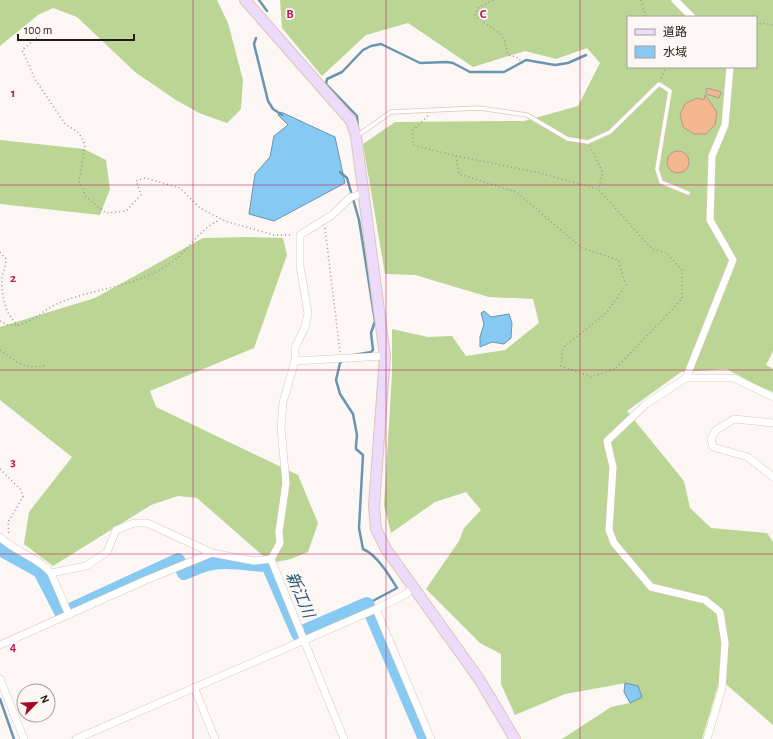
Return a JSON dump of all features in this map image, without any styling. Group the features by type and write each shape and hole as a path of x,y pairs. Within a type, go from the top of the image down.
{"street":[{"path":"245,0 351,121 356,136 385,356 374,517 376,529 386,549 479,680 515,739"},
{"path":"675,0 691,16"},
{"path":"686,378 733,260 710,220 712,156 725,125 730,68"},
{"path":"271,559 280,543 279,532 286,483 281,427 283,402 285,389 295,361 295,348 305,327 308,313 300,266 300,235 322,221 351,197 364,193"},
{"path":"295,361 385,356"},
{"path":"707,739 722,688 725,643 720,612 705,600 652,587 614,543 609,530 613,468 607,441 646,404 686,378 734,378 773,397"},
{"path":"773,423 734,419 715,431 711,439 713,447 748,457 773,477"},
{"path":"51,573 86,566 107,552 116,530 134,523 147,523 212,553 254,561 271,559"},
{"path":"0,537 13,548 40,562 51,573 69,615"},
{"path":"0,645 212,553"},
{"path":"271,559 305,638 344,739"},
{"path":"76,739 305,638 365,614 406,594 413,587"},
{"path":"376,609 431,739"},
{"path":"0,679 24,739"},
{"path":"194,687 215,739"}],"lane":[{"path":"356,136 391,112 479,108 528,115 568,139 588,142 610,132 659,84 670,91 657,169 661,182 688,193"}],"path":[{"path":"493,0 478,8 475,15 504,38 508,55 518,58 522,64"},
{"path":"642,0 646,16"},
{"path":"757,25 762,23 773,25"},
{"path":"46,30 22,50 34,79 65,124 80,133 85,145 79,181 86,197 106,213 126,211 141,195 136,181 145,178 180,188 200,208 221,219 274,235 300,235"},
{"path":"659,84 666,68"},
{"path":"434,110 413,130 413,145 456,156 536,172 598,189 652,249 667,253 682,270 682,298 615,369 591,376 561,366 563,348 607,312 626,285 618,260 582,248 516,192 459,174 456,156"},
{"path":"588,142 603,173 598,189"},
{"path":"0,321 8,325 18,325 59,302 118,287 162,268 178,258 210,225 221,219"},
{"path":"322,221 325,230 341,358"},
{"path":"0,252 6,259 2,279 5,304 12,320 18,325"},
{"path":"0,350 22,366 36,367 46,365"},
{"path":"0,469 21,490 23,497 8,522 13,548"}],"green space":[{"path":"0,0 217,0 228,23 243,80 241,109 227,123 199,113 176,100 135,72 77,17 53,8 38,15 0,46"},
{"path":"280,0 773,0 773,351 766,365 773,369 773,392 754,384 727,369 681,372 627,411 684,481 690,508 711,528 767,533 773,542 773,725 720,679 702,739 562,739 611,707 630,703 642,697 626,683 565,694 515,715 501,684 501,654 480,643 426,589 459,541 464,528 481,510 466,492 435,502 391,533 384,505 392,374 392,329 428,337 452,336 466,356 505,350 539,323 533,299 489,297 415,275 385,274 363,144 395,122 524,121 578,106 600,63 587,48 556,59 525,51 473,67 408,23 366,35 322,76 282,28"},
{"path":"0,140 84,149 106,160 110,189 100,215 0,204"},
{"path":"203,238 283,238 287,255 254,348 150,391 156,407 298,475 318,523 308,552 291,559 271,563 197,498 178,496 151,505 53,566 24,544 29,512 72,457 0,400 0,327 95,298"}],"water":[{"path":"281,112 335,137 345,183 274,221 249,214 255,174 270,157 274,136 288,125 278,115"},
{"path":"484,311 491,317 509,314 512,323 511,338 504,344 492,342 480,347 480,337 484,324 481,313"},
{"path":"625,683 638,686 642,697 630,703 624,692"}],"building":[{"path":"707,88 721,92 719,98 706,94"},
{"path":"705,95 717,112 715,125 706,134 694,134 683,127 680,114 686,103 698,98 704,100"},
{"path":"678,151 682,152 688,158 688,166 682,172 678,173 674,172 668,166 667,162 668,158 674,152"}],"waterway":[{"path":"259,0 267,11"},
{"path":"256,38 254,44 268,101 273,109 282,115"},
{"path":"358,129 357,116 326,84 327,79 342,72 363,50 371,46 381,44 420,63 453,63 470,72 504,72 526,60 555,65 568,63 586,55"},
{"path":"340,172 347,178 359,220 375,321 371,333 373,350 371,352 348,356"},
{"path":"343,360 340,363 336,380 340,394 353,414 357,435 356,449 363,455 359,528 363,549 378,561 397,588 367,604"},
{"name":"新江川","path":"0,549 40,571 62,614"},
{"name":"新江川","path":"72,609 178,560 184,573 208,564 223,562 268,565 298,634 367,604 425,739"},
{"path":"0,699 14,739"}]}
